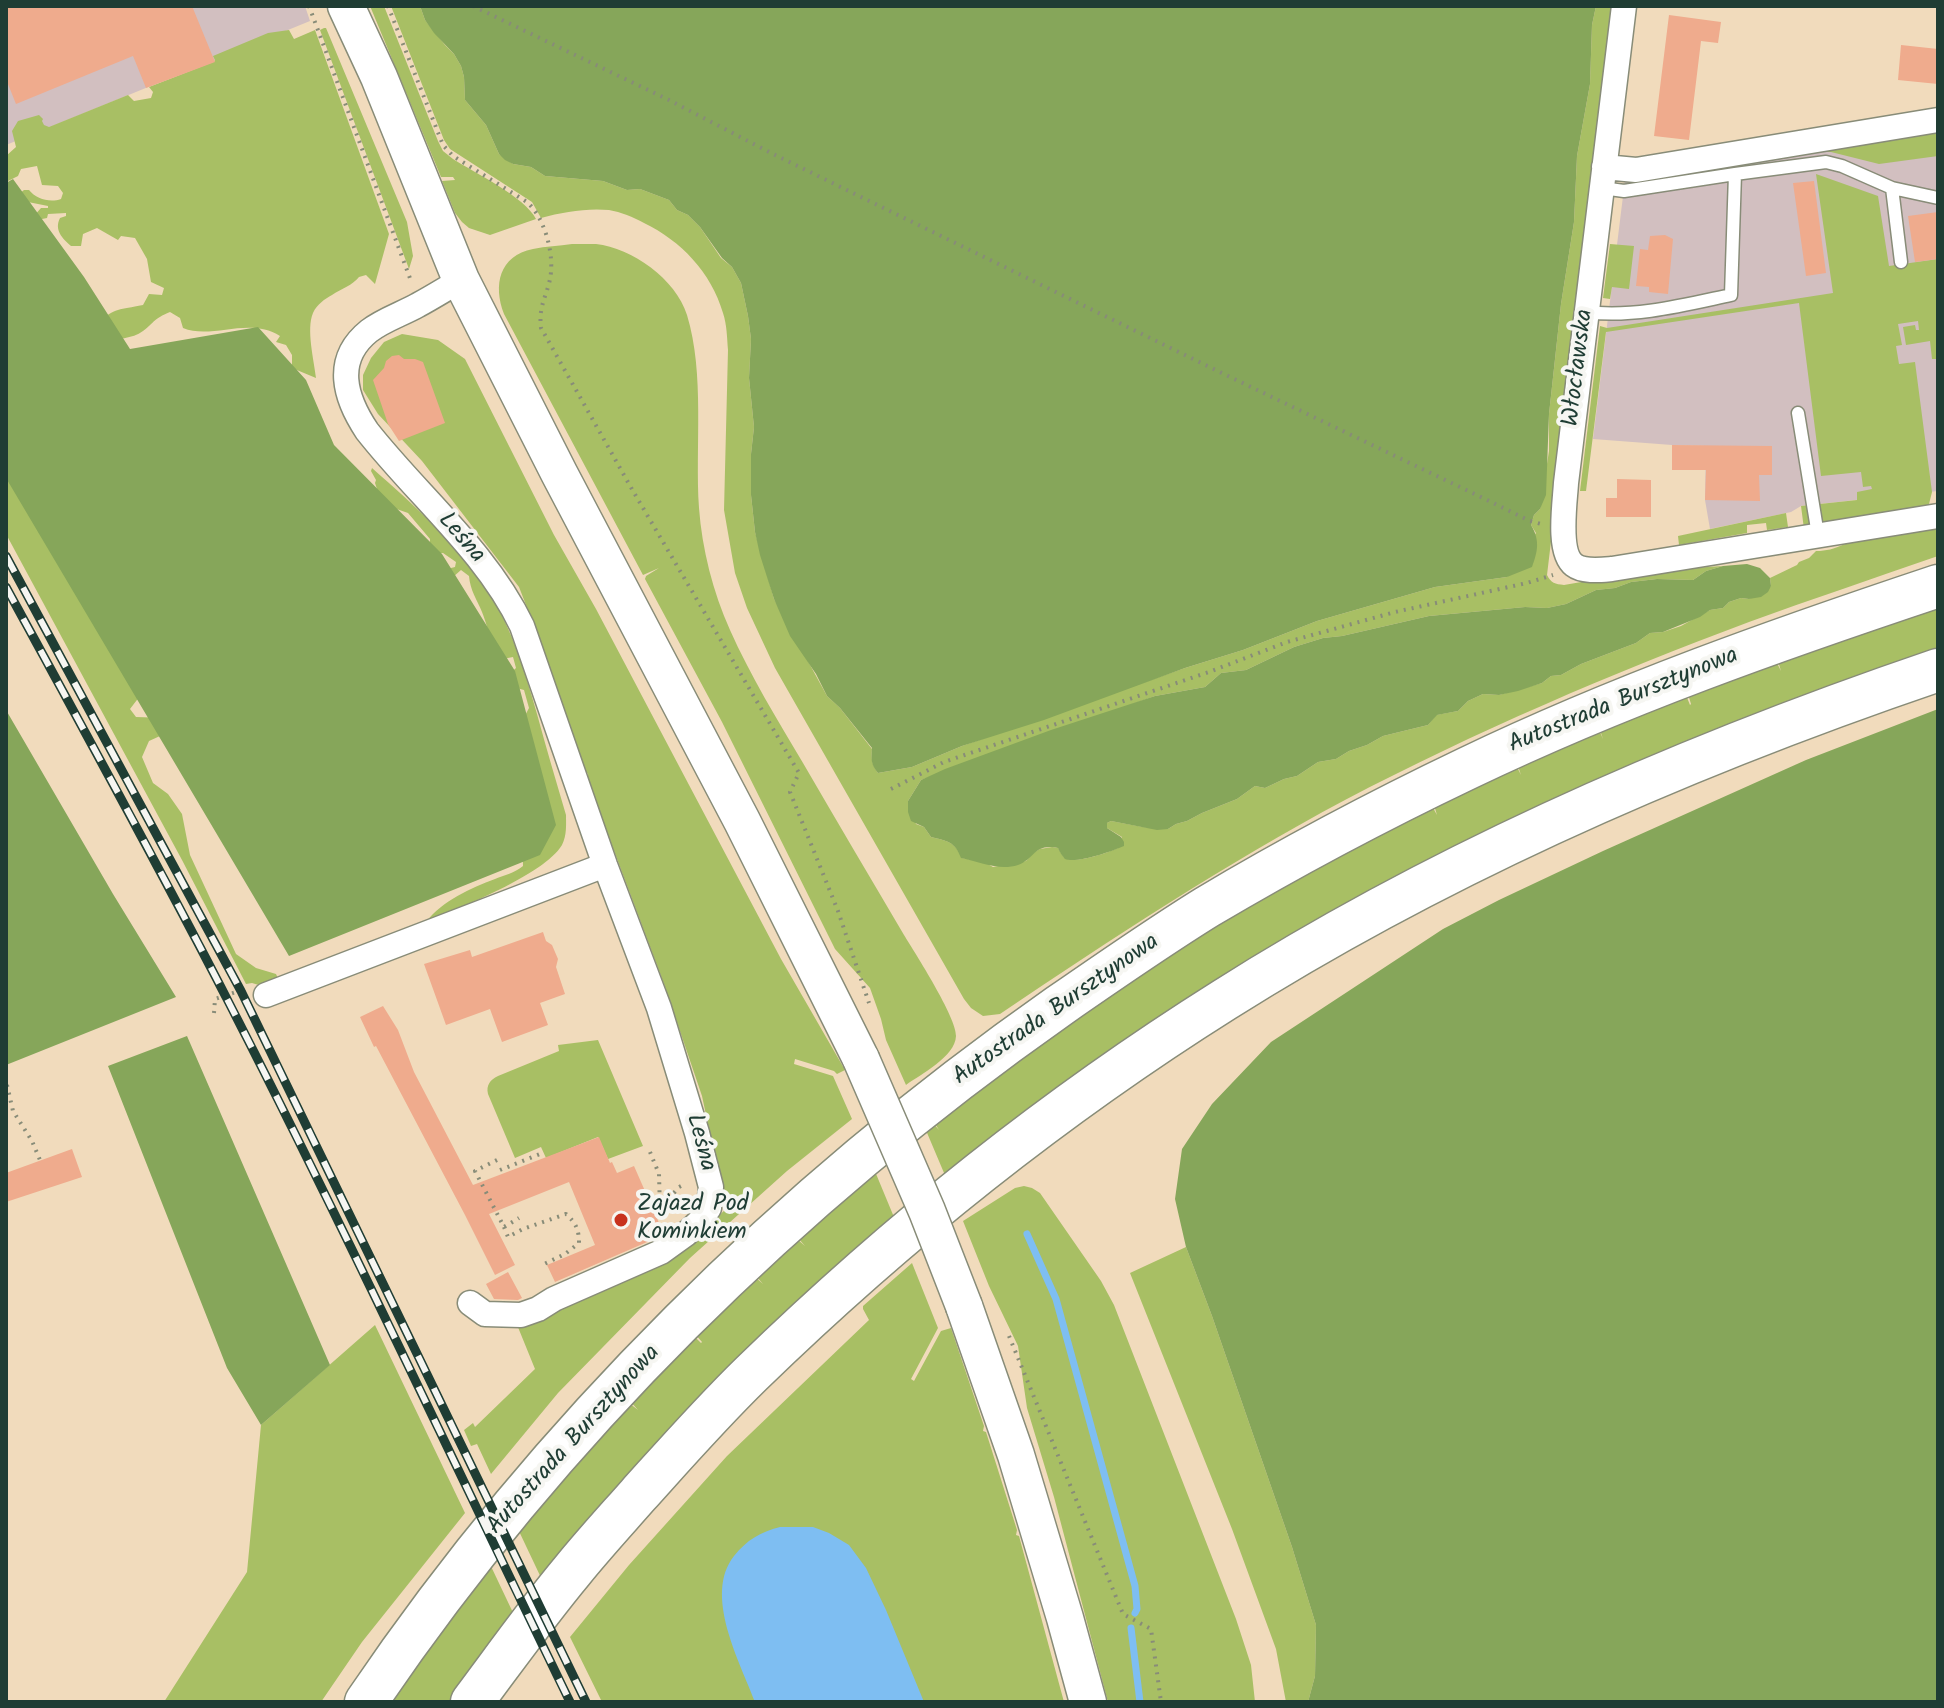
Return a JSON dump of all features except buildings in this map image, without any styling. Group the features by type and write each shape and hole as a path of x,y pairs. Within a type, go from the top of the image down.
{"highway":[{"name":"Autostrada Bursztynowa","path":"366,1702 458,1574 516,1502 644,1361 744,1262 857,1160 1011,1040 1207,907 1332,837 1469,767 1679,677 1938,586"},
{"path":"472,1702 570,1572 683,1444 750,1375 877,1259 961,1188 1155,1045 1291,959 1524,837 1707,757 1938,670"}],"main road":[{"path":"346,6 379,77 461,280 742,821 861,1059 927,1211 964,1306 1016,1455 1088,1702"}],"street":[{"name":"Włocławska","path":"1624,6 1566,483 1563,528 1567,553 1575,566 1612,569 1818,535"},
{"path":"1603,178 1938,120"},
{"name":"Leśna","path":"461,280 377,326 359,341 348,361 346,384 349,395 367,431 489,571 514,609 659,1008 711,1187 709,1208 699,1222 661,1252 521,1315 485,1314 470,1303"},
{"path":"1818,535 1938,516"},
{"path":"266,995 605,865"}],"lane":[{"path":"1603,178 1624,191 1826,162 1892,188 1938,198"},
{"path":"1586,312 1608,314 1669,309 1731,295 1735,174"},
{"path":"1892,188 1901,262"},
{"path":"1798,413 1818,535"}],"path":[{"path":"309,6 419,305"},
{"path":"388,6 443,145 453,156 527,202 547,232 551,272 539,313 541,328 799,773 790,792 838,911 871,1008"},
{"path":"473,6 1496,505 1530,521 1563,528"},
{"path":"891,789 944,762 1209,672 1287,642 1395,612 1548,577"},
{"path":"214,1013 215,999 252,987 266,995"},
{"path":"7,1085 13,1111 40,1160"},
{"path":"650,1152 659,1174 660,1209 679,1187 707,1172"},
{"path":"500,1170 540,1154"},
{"path":"497,1160 475,1171 508,1237 566,1214 579,1232 579,1243 540,1266"},
{"path":"504,1227 519,1218"},
{"path":"1004,1326 1123,1614 1151,1629 1161,1702"}],"shaded area":[{"path":"6,6 305,6 310,21 6,145"},
{"path":"1938,134 1938,491 1801,506 1791,512 1710,529 1705,500 1706,446 1593,439 1625,180"}],"green space":[{"path":"370,6 384,6 443,151 511,194 536,219 490,235 469,228 462,222 442,181 455,180 453,177 441,177"},
{"path":"391,6 420,6 425,20 461,66 465,100 486,125 499,154 513,164 531,167 545,176 603,181 627,190 640,189 669,200 700,227 721,258 732,267 741,283 751,339 749,378 754,427 751,495 755,532 774,599 827,696 872,749 872,762 878,773 912,767 962,746 1243,650 1317,621 1435,587 1507,577 1536,533 1531,525 1540,509 1549,451 1549,414 1574,222 1577,156 1590,84 1592,25 1596,6 1615,6 1547,575 1554,583 1564,585 1645,571 1723,566 1706,571 1693,580 1631,582 1596,590 1566,604 1547,608 1525,607 1429,616 1323,638 1294,647 1246,670 1221,673 1205,687 1155,696 921,780 908,801 916,824 924,827 931,837 954,845 962,858 993,867 1026,861 1040,849 1052,847 1058,848 1064,857 1070,859 1107,853 1118,848 1122,837 1107,828 1107,823 1111,821 1168,829 1237,799 1255,786 1265,788 1297,776 1318,762 1336,759 1383,736 1428,725 1436,715 1458,711 1468,701 1483,694 1499,695 1542,683 1551,676 1561,675 1636,643 1650,633 1681,626 1710,610 1723,608 1729,602 1749,599 1771,586 1770,578 1809,558 1816,551 1845,544 1846,541 1938,527 1938,556 1698,642 1595,683 1444,751 1345,800 1256,850 1000,1014 983,1016 964,999 775,668 747,608 735,573 724,510 727,332 711,284 693,259 658,230 609,210 575,211 541,218 532,202 450,149"},
{"path":"420,6 1596,6 1592,25 1590,84 1577,156 1574,222 1549,414 1546,495 1531,525 1537,546 1532,567 1507,577 1435,587 1317,621 1243,650 962,746 912,767 878,773 872,762 872,748 827,696 790,636 760,555 751,495 754,427 749,378 751,339 741,283 732,267 700,227 669,200 640,189 627,190 603,181 545,176 531,167 505,160 499,154 486,125 465,100 461,66 425,20"},
{"path":"324,28 407,222 413,256 409,269 320,30"},
{"path":"289,30 294,39 315,30 389,234 375,284 366,275 359,277 324,300 315,310 310,336 316,378 292,368 292,355 286,345 276,342 280,336 268,330 194,331 183,328 180,318 170,312 134,336 104,340 96,324 113,312 143,305 149,294 162,295 164,288 151,282 147,259 135,238 121,236 118,240 97,228 83,234 81,246 71,246 58,230 58,222 66,213 48,214 47,218 37,220 33,217 41,208 48,206 23,201 19,194 24,190 48,200 61,199 63,193 58,186 42,185 37,166 21,169 18,176 6,182 6,156 16,147 12,131 18,121 39,115 44,125 49,127 128,95 134,101 151,98 153,92 149,87 213,62 213,56 268,33"},
{"path":"1938,130 1938,156 1879,164 1831,152 1816,152"},
{"path":"1816,174 1878,196 1889,266 1938,259 1938,359 1932,359 1930,341 1906,345 1903,327 1915,325 1919,330 1918,321 1898,324 1902,345 1896,346 1899,364 1915,362 1932,492 1928,508 1804,529 1801,506 1857,500 1857,492 1872,489 1871,486 1863,487 1861,472 1821,476 1799,303 1606,332 1586,491 1580,491 1600,326 1607,328 1833,293"},
{"path":"13,179 84,277 130,349 258,327 306,380 334,445 442,554 515,671 556,825 540,855 289,956 6,478 6,183"},
{"path":"572,244 610,247 638,259 673,289 687,315 693,338 698,386 700,523 718,601 765,698 955,1027 956,1036 950,1051 906,1085 886,1040 870,988 835,949 722,722 645,579 659,568 643,575 504,314 499,283 506,265 513,258 533,249"},
{"path":"1610,244 1634,246 1629,289 1612,287 1610,299 1603,298"},
{"path":"402,334 438,340 465,359 554,535 781,959 845,1070 837,1074 795,1059 794,1064 833,1076 852,1119 787,1171 690,1258 558,1393 491,1474 477,1444 471,1446 464,1430 473,1423 475,1427 535,1369 511,1310 684,1248 726,1209 702,1096 519,587 422,461 378,414 363,390 363,375 371,358 384,342"},
{"path":"372,468 450,543 478,576 498,608 523,667 566,815 562,845 538,868 500,890 426,922 458,896 523,866 520,725 529,708 524,690 509,686 506,677 516,668 513,657 503,659 495,649 469,576 461,570 453,577 443,570 455,567 456,562 443,553 430,554 430,539 408,513 388,506 380,498"},
{"path":"6,469 143,692 130,709 136,717 166,718 171,731 149,741 142,757 153,783 168,794 182,814 190,855 236,954 256,968 276,974 280,983 262,986 246,984 6,534"},
{"path":"1786,513 1788,527 1767,530 1766,523 1747,525 1747,533 1679,545 1678,536"},
{"path":"1747,564 1760,568 1770,578 1771,586 1761,597 1741,598 1663,632 1650,633 1636,643 1561,675 1551,676 1542,683 1499,695 1483,694 1468,701 1458,711 1437,715 1428,725 1383,736 1336,759 1318,762 1297,776 1265,788 1255,786 1237,799 1168,829 1157,830 1111,821 1107,823 1107,828 1121,837 1124,846 1103,854 1070,860 1065,859 1058,848 1050,847 1039,850 1018,865 990,865 961,858 953,845 931,837 924,827 911,821 908,812 908,801 921,780 945,769 1155,696 1205,687 1221,673 1246,670 1294,647 1323,638 1429,616 1525,607 1547,608 1566,604 1596,590 1631,582 1693,580 1706,571"},
{"path":"1938,604 1938,653 1658,760 947,1180 925,1128 933,1123 939,1130 934,1122 1145,968 1385,828 1432,806 1437,815 1434,805 1517,767 1521,775 1518,766 1599,730 1603,739 1600,730 1686,695 1690,705 1688,694 1776,661 1781,671 1778,661"},
{"path":"1938,709 1938,1702 1308,1702 1315,1676 1316,1625 1292,1547 1186,1247 1175,1199 1182,1149 1212,1104 1271,1042 1443,929 1603,851 1806,760"},
{"path":"6,710 176,997 6,1065"},
{"path":"187,1036 330,1365 261,1425 227,1368 108,1066"},
{"path":"598,1040 643,1146 608,1159 598,1137 546,1158 541,1147 515,1158 488,1094 489,1083 498,1076 559,1051 558,1045"},
{"path":"874,1169 896,1222 544,1584 517,1527 629,1403 638,1410 630,1401 694,1336 702,1342 695,1334 755,1277 763,1284 756,1276 797,1239 805,1246 798,1238"},
{"path":"1024,1186 1040,1193 1114,1305 1236,1619 1251,1665 1255,1702 1108,1702 1027,1408 1018,1346 963,1221 1015,1188"},
{"path":"1186,1247 1292,1547 1316,1625 1315,1676 1308,1702 1286,1702 1276,1649 1232,1529 1130,1273"},
{"path":"912,1263 938,1328 911,1379 914,1381 941,1331 951,1328 1017,1530 1016,1535 1019,1536 1064,1702 602,1702 570,1637 629,1565 727,1456 869,1320 863,1306"},
{"path":"375,1325 465,1513 362,1642 321,1702 164,1702 247,1572 261,1425"},
{"path":"488,1560 516,1619 452,1702 383,1702"}],"water":[{"path":"780,1527 813,1527 849,1545 866,1568 924,1702 755,1702 727,1629 722,1590 725,1572 739,1550 754,1537"}],"waterway":[{"path":"1027,1234 1056,1299 1135,1586 1135,1613"},
{"path":"1131,1628 1140,1702"}],"railway":[{"path":"6,556 241,991 586,1702"},
{"path":"6,587 226,997 357,1260 570,1702"}],"place":[{"name":"Zajazd Pod Kominkiem","path":"621,1220"}]}
